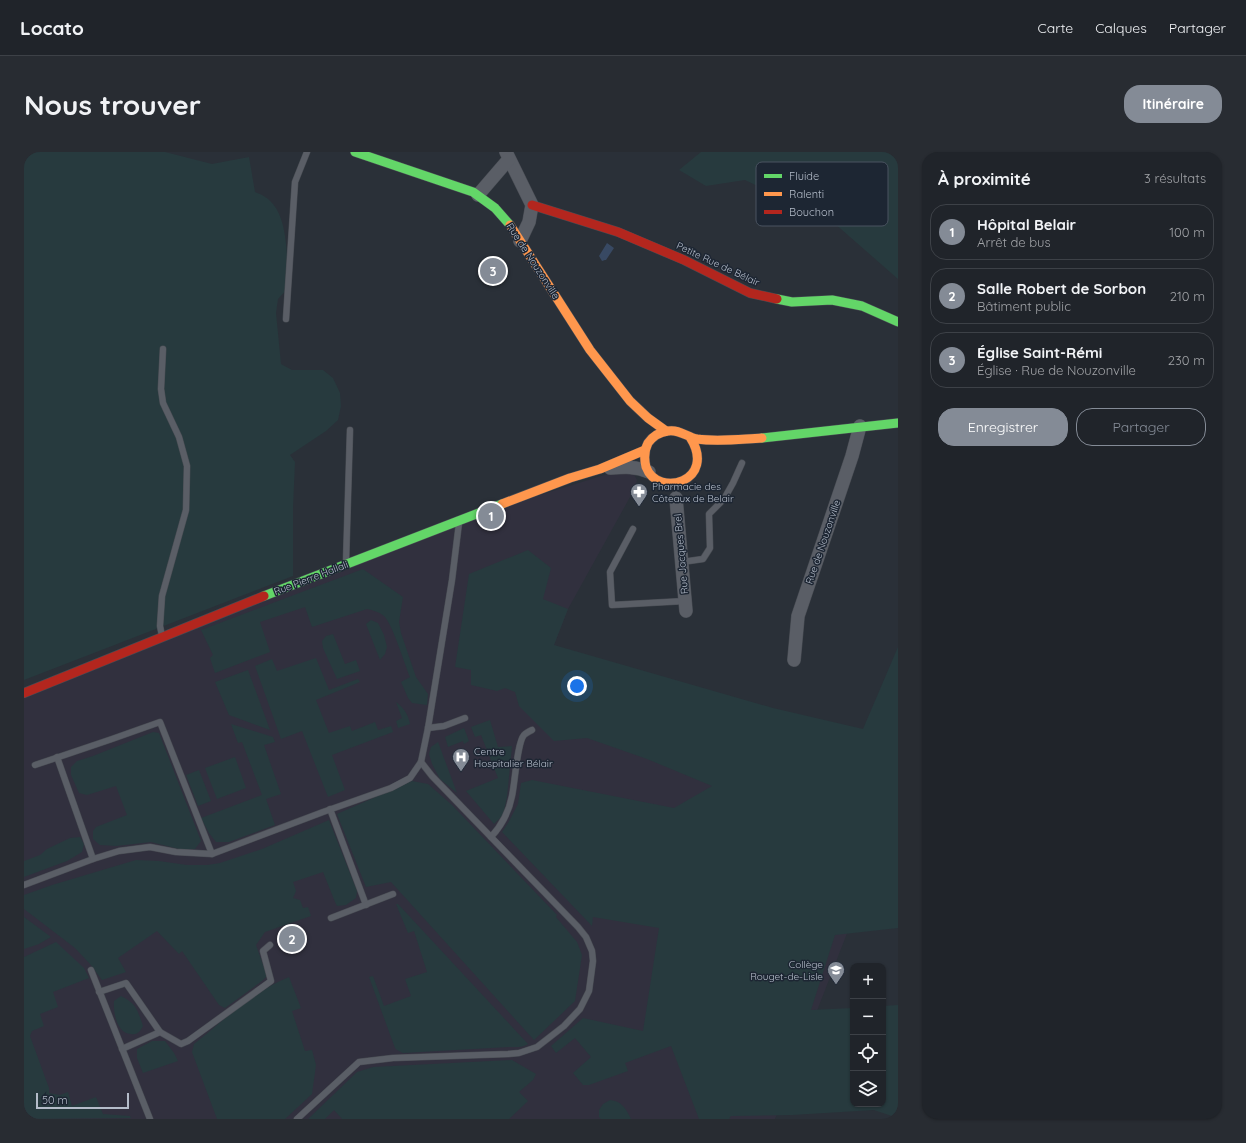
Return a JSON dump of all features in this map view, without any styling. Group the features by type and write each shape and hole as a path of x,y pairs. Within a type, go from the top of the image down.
{"street":[{"name":"Rue de Nouzonville","path":"355,152 473,192 488,200 500,211 590,350 630,400 648,418 666,431 676,431 690,437 709,440 749,439"},
{"path":"478,195 507,156 532,205 529,222 520,241"},
{"name":"Petite Rue de Bélair","path":"532,205 618,232 684,260 750,293 792,302 832,300 862,306 898,322"},
{"path":"590,350 602,372 632,415"},
{"name":"Rue de Nouzonville","path":"704,454 722,444 749,439 898,423"},
{"name":"Rue de Nouzonville","path":"794,660 798,616 850,464 860,426"},
{"path":"666,431 656,435 646,444 644,457 646,466 652,476 664,483 676,498 687,478"},
{"path":"664,483 678,483 687,478 692,474 704,454 690,437"},
{"name":"Rue Pierre Hallali","path":"24,693 301,581 570,478 600,469 646,444"},
{"name":"Rue Pierre Hallali","path":"600,469 630,467 641,468 649,472"},
{"name":"Rue Jacques Brel","path":"676,498 686,606"}],"lane":[{"path":"286,319 295,182 308,152"},
{"path":"162,638 160,626 162,596 186,510 187,466 179,437 163,403 161,389 163,349"},
{"path":"346,564 350,430"},
{"path":"682,562 703,560 710,548 709,514 724,499 742,463"},
{"path":"24,885 93,859 119,851 150,847 176,852 212,854 330,809 391,788 410,778 421,762 428,728 452,580 460,520"},
{"path":"633,529 610,572 612,605 686,606"},
{"path":"428,728 444,726 465,718"},
{"path":"35,764 160,722 212,854"},
{"path":"491,837 507,814 512,797 518,752 523,736 532,730"},
{"path":"57,757 93,859"},
{"path":"297,1119 359,1062 393,1058 508,1054 519,1053 537,1047 564,1026 580,1009 589,991 593,961 592,950 586,937 432,776 421,762"},
{"path":"330,809 366,905"},
{"path":"331,918 393,894"},
{"path":"99,992 126,983 160,1032 181,1044 188,1041 271,981 263,951 270,945"},
{"path":"90,970 150,1119"},
{"path":"122,1049 160,1032"}],"shaded area":[{"name":"Centre Hospitalier Bélair","path":"630,467 637,480 635,488 568,609 554,645 670,684 898,802 775,1119 24,1119 24,690 460,520"}],"green space":[{"path":"24,152 165,152 212,164 249,157 255,192 265,197 273,204 278,212 285,233 288,288 278,299 276,313 281,364 292,370 323,370 333,378 340,393 341,406 338,420 326,431 290,455 295,462 293,576 24,680"},
{"path":"701,152 898,152 898,279 838,226 888,226 888,162 756,162 756,185 745,180 706,186 679,170"},
{"path":"528,550 551,568 543,599 568,609 554,645 773,708 863,729 898,647 898,928 835,935 811,1010 850,1008 850,1107 886,1107 886,1006 898,1005 898,1118 874,1110 792,1115 731,1116 729,1119 699,1119 671,1046 625,1063 628,1071 589,1085 583,1085 573,1073 591,1057 575,1038 556,1053 551,1046 583,1018 643,1031 659,928 593,917 592,926 502,832 518,804 521,783 532,780 674,808 712,786 647,759 587,738 554,741 519,706 515,692 505,688 497,691 471,685 471,670 455,667 469,574"},
{"path":"363,569 403,597 399,622 401,633 416,677 428,694 427,705 412,703 408,698 401,682 410,677 391,627 384,616 380,613 367,609 312,627 305,607 260,622 270,652 215,673 210,658 213,655 201,630"},
{"path":"371,620 378,623 384,635 387,647 385,654 380,660 366,624"},
{"path":"333,634 345,664 356,660 360,671 337,679 323,648 322,641 326,636"},
{"path":"316,658 329,690 358,679 360,682 316,700 329,733 350,726 352,731 375,722 378,730 391,726 393,732 332,755 345,790 328,797 302,731 281,739 255,666 272,659 277,671"},
{"path":"248,670 270,730 229,715 215,682"},
{"path":"396,702 405,712 410,724 398,728 396,721 402,718"},
{"path":"490,720 498,747 512,746 507,797 503,815 494,824 466,791 498,778 481,735 475,737 471,727"},
{"path":"231,724 273,737 275,742 264,745 281,794 266,799 275,825 229,842 216,842 201,818 262,795 242,742 238,743"},
{"path":"464,728 469,741 464,744 463,741 448,747 445,737"},
{"path":"153,732 159,733 201,841 195,849 179,849 151,842 116,846 100,845 93,839 93,831 96,827 127,815 116,786 87,795 79,793 71,775 71,767 77,761"},
{"path":"438,742 457,793 440,779 432,764 429,754 431,747"},
{"path":"235,757 246,788 217,799 205,768"},
{"path":"199,770 211,801 198,806 186,775"},
{"path":"412,781 428,784 452,805 557,915 556,917 577,942 582,955 575,1001 534,1040 391,882 366,887 337,814"},
{"path":"329,820 357,891 356,898 346,905 337,906 323,872 293,882 296,891 293,898 300,900 303,908 308,907 311,916 265,932 256,945 267,976 225,1008 219,1005 182,951 179,954 157,931 118,958 126,972 102,980 75,948 24,909 24,895 136,860 159,861 187,865 207,865 220,863 262,849"},
{"path":"80,837 84,844 82,852 67,861 24,877 24,861 40,855 47,849 70,838"},
{"path":"396,904 398,904 528,1044 519,1047 403,1053 395,1048 369,977 373,976 384,1006 411,996 405,979 427,972 414,931 408,933"},
{"path":"24,917 51,937 39,944 24,949"},
{"path":"56,942 84,968 89,978 53,992 58,1007 40,1014 44,1026 32,1031 30,1036 49,1088 49,1093 60,1095 68,1092 72,1106 96,1097 103,1114 130,1116 131,1118 24,1119 24,957"},
{"path":"289,977 301,1008 292,1011 305,1051 312,1050 316,1065 312,1094 285,1119 217,1119 192,1052 194,1044 251,998"},
{"path":"121,996 136,1008 140,1016 143,1026 137,1033 126,1033 117,1022 114,1011 114,1001"},
{"path":"152,1041 165,1041 178,1061 143,1073 137,1058 137,1049"},
{"path":"512,1060 536,1074 533,1080 519,1092 528,1101 509,1119 342,1119 334,1110 325,1119 308,1119 357,1072 373,1067"},
{"path":"610,1100 621,1104 631,1119 601,1119 599,1117 599,1110 603,1104"}],"water":[{"path":"607,243 614,248 606,260 602,261 599,256"}],"traffic: fast":[{"path":"355,152 473,192 495,208 510,225"},
{"path":"777,299 792,302 832,300 862,306 898,322"},
{"path":"762,438 898,423"},
{"path":"264,596 502,504"}],"traffic: slow":[{"path":"510,225 590,350 630,401 648,418 666,431"},
{"path":"690,437 697,452 697,465 692,474 683,480 673,483 662,482 652,477 646,467 646,449 652,438 662,432 676,431 693,438 705,440 762,438"},
{"path":"502,504 570,478 600,469 645,450"}],"traffic: jam":[{"path":"532,205 618,232 684,260 750,293 777,299"},
{"path":"24,693 264,596"}],"place":[{"name":"Église Saint-Rémi","path":"493,271"},
{"name":"Pharmacie des Côteaux de Belair","path":"639,507"},
{"name":"Hôpital Belair","path":"491,516"},
{"name":"Centre Hospitalier Bélair","path":"461,772"},
{"name":"Salle Robert de Sorbon","path":"292,939"},
{"name":"Collège Rouget-de-Lisle","path":"836,985"}]}
